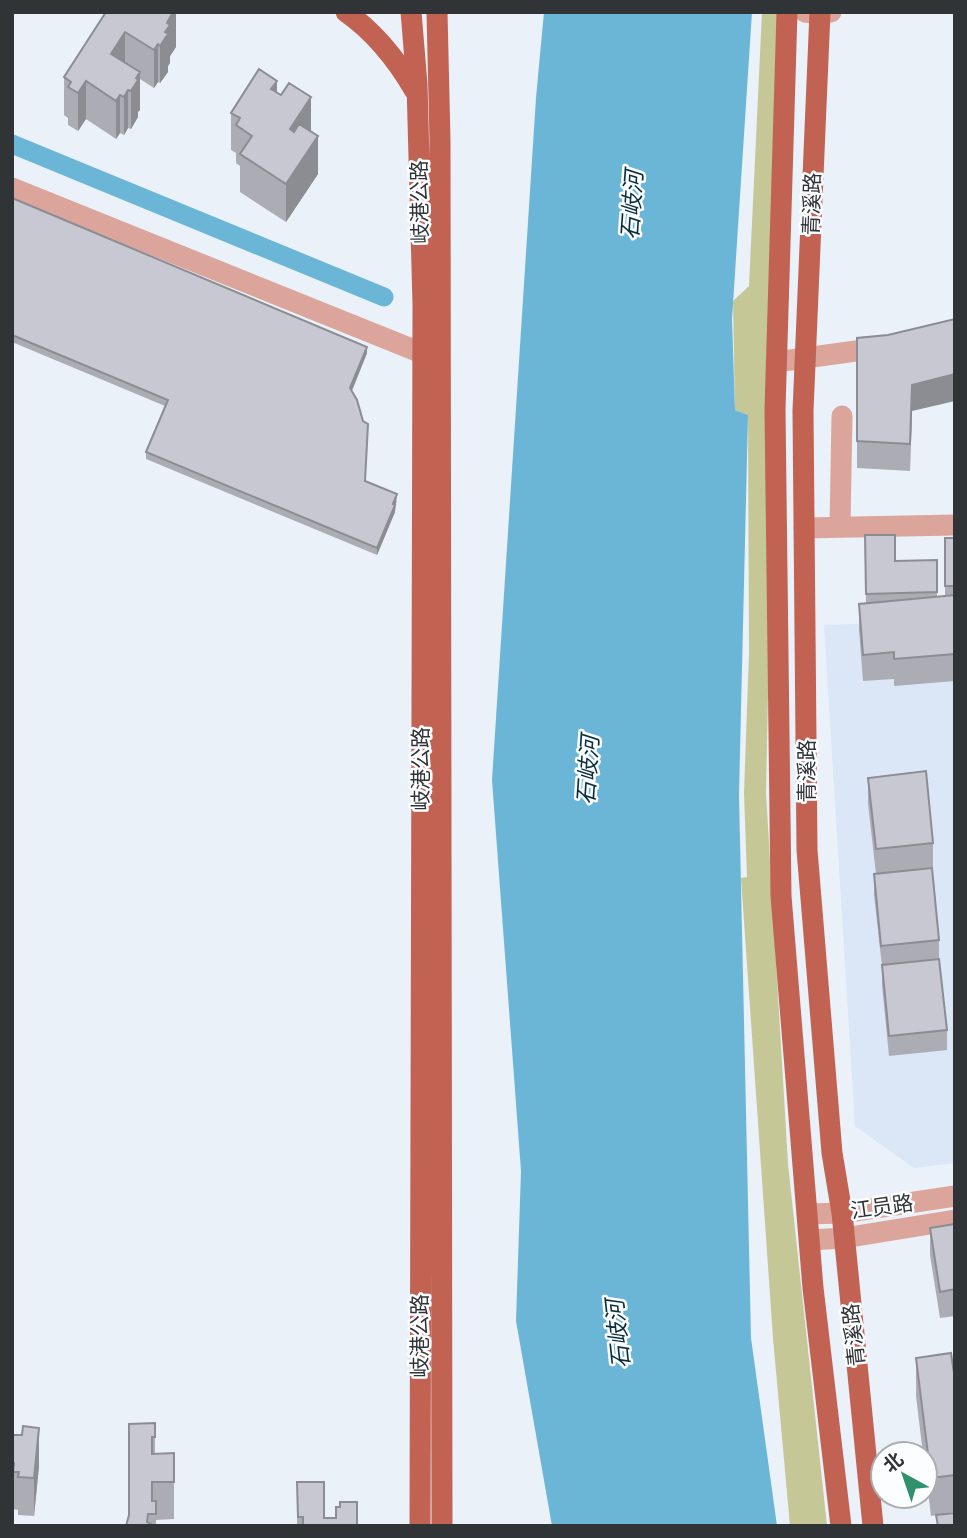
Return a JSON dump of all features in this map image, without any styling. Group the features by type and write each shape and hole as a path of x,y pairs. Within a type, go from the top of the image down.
{"main road":[{"path":"346,12 375,36 401,67 418,96"},
{"name":"岐港公路","path":"411,12 418,96 431,357 442,1526"},
{"name":"岐港公路","path":"419,1526 431,357 440,141 437,12"},
{"name":"青溪路","path":"787,12 775,410 781,895 813,1288 841,1526"},
{"name":"青溪路","path":"819,13 803,411 807,850 832,1153 842,1213 873,1526"}],"street":[{"path":"12,188 431,357"},
{"path":"776,362 900,344"},
{"path":"840,527 842,416"},
{"path":"804,528 955,525"},
{"name":"江员路","path":"808,1214 842,1213 955,1196"},
{"name":"江员路","path":"810,1240 844,1238 955,1220"}],"shaded area":[{"path":"955,620 955,1163 914,1168 855,1126 824,625"}],"green space":[{"path":"762,12 782,12 766,793 788,1164 827,1526 790,1526 773,1338 741,878 747,877 744,793 749,653 748,415 735,410 733,301 749,286"}],"water":[{"name":"石岐河","path":"544,12 752,12 732,319 735,410 748,415 739,795 751,1338 777,1526 552,1526 516,1321 521,1171 492,780 536,98"}],"building":[{"path":"106,12 173,12 167,23 170,25 165,32 168,34 154,50 125,32 111,54 140,72 131,91 128,90 124,97 120,95 116,101 86,81 78,93 68,87 71,82 64,77"},
{"path":"259,69 277,81 271,89 281,95 289,83 311,97 290,129 294,132 299,124 318,136 286,184 240,154 252,136 236,125 240,118 231,113"},
{"path":"12,198 367,347 350,388 357,400 363,421 368,424 365,481 397,494 377,548 146,452 168,400 12,335"},
{"path":"955,319 955,374 912,385 910,444 857,441 857,338 888,335"},
{"path":"865,535 895,535 895,561 937,560 937,592 866,594"},
{"path":"945,538 955,538 955,586 945,586"},
{"path":"955,595 955,654 894,659 894,652 863,655 859,604"},
{"path":"926,771 933,843 876,849 868,778"},
{"path":"932,868 939,940 881,946 874,874"},
{"path":"939,959 947,1030 889,1036 882,965"},
{"path":"955,1224 955,1289 940,1292 930,1228"},
{"path":"951,1353 955,1380 955,1475 939,1477 939,1440 926,1440 916,1358"},
{"path":"155,1423 152,1454 174,1453 174,1482 152,1482 152,1501 156,1501 156,1514 148,1514 147,1522 154,1526 126,1526 129,1515 129,1424"},
{"path":"23,1426 39,1428 34,1478 18,1477 19,1472 13,1472 12,1435 22,1435"},
{"path":"297,1482 324,1482 324,1518 336,1518 336,1507 340,1507 340,1502 357,1502 357,1526 303,1526 303,1517 298,1517"},
{"path":"955,1513 955,1526 938,1526 936,1515"}],"waterway":[{"path":"12,144 384,297"}]}
